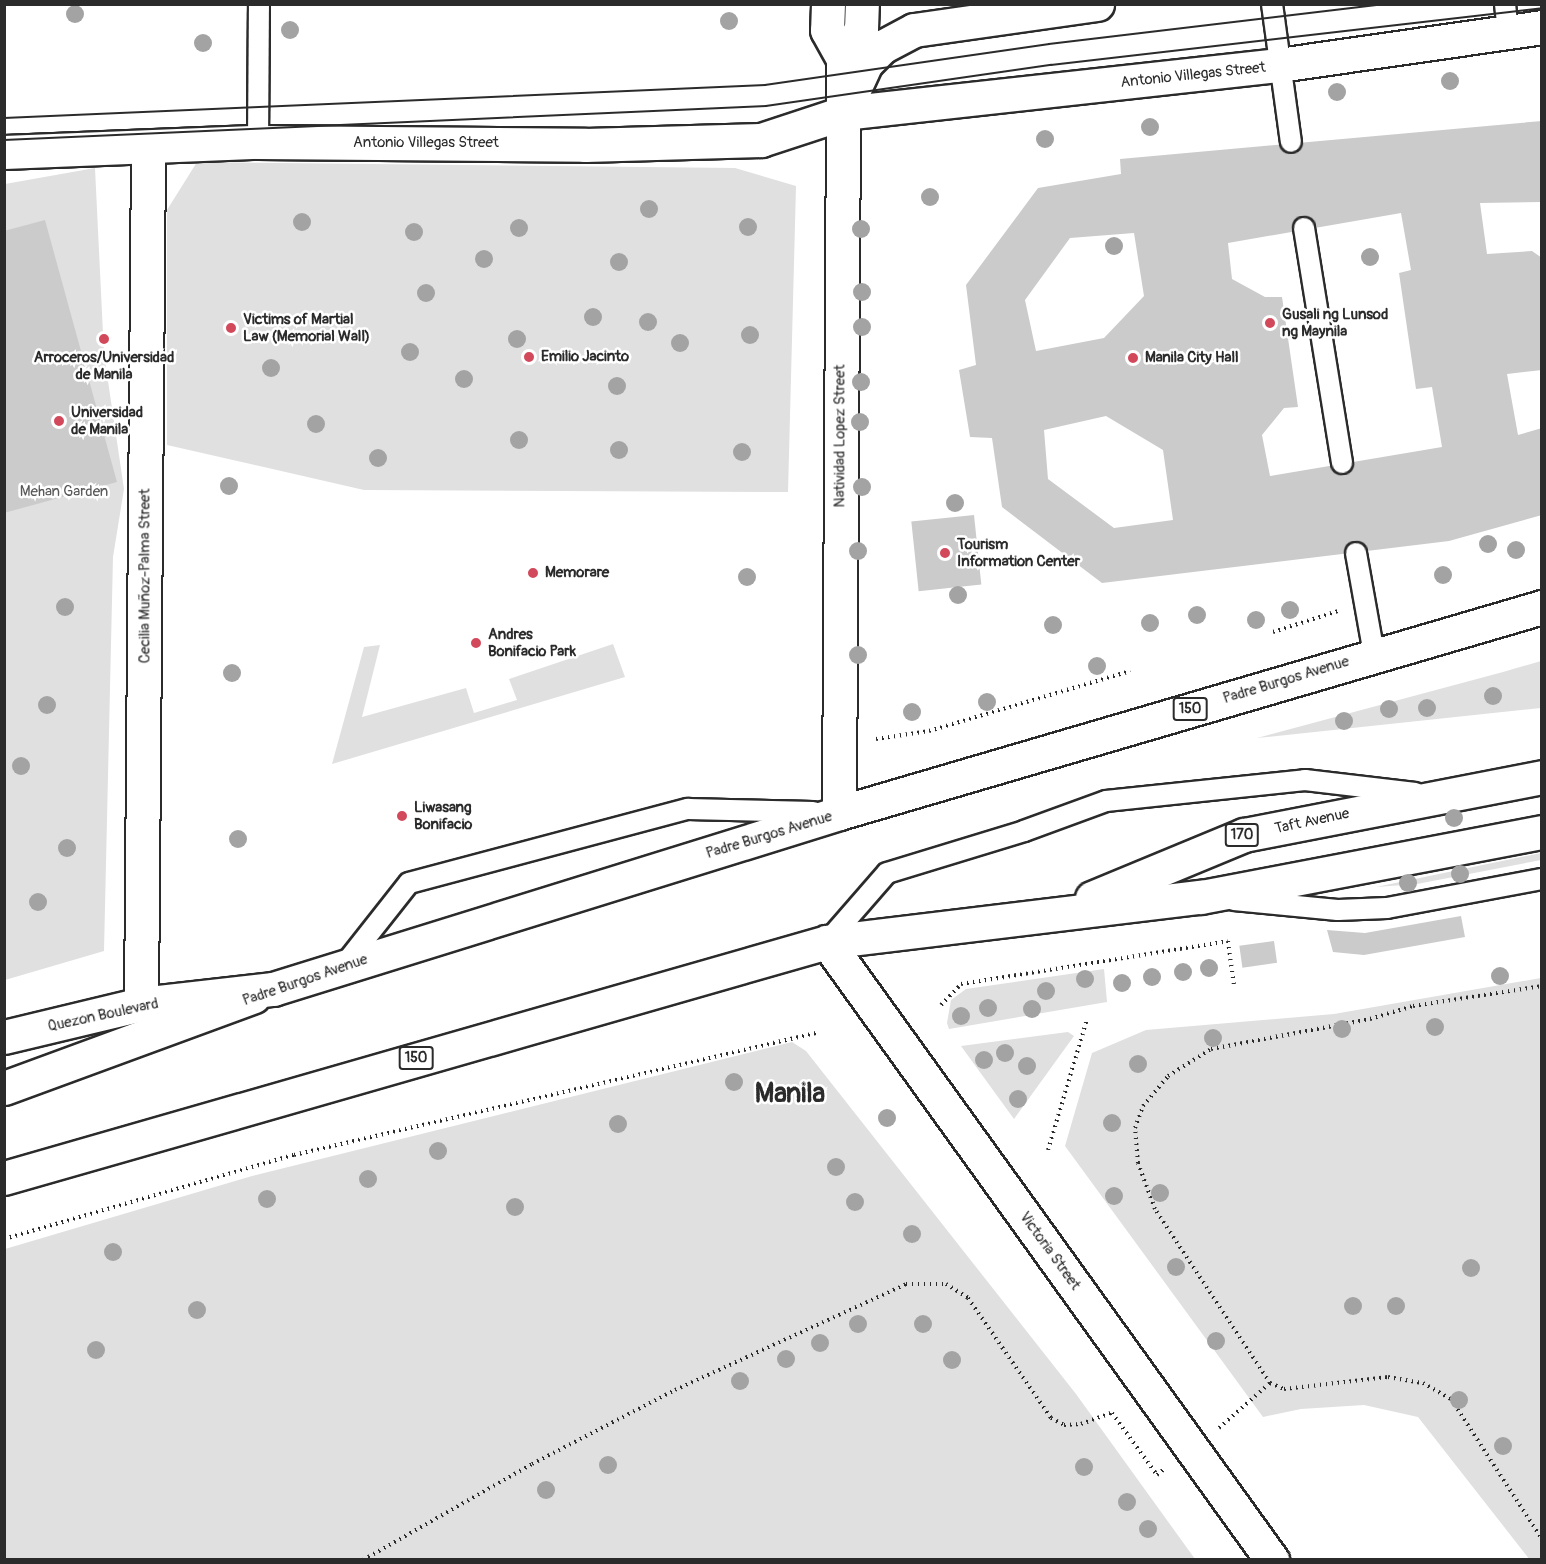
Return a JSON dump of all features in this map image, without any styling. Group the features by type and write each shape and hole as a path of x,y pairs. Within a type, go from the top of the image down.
{"street":[{"name":"Natividad Lopez Street","path":"828,4 827,30 843,59 839,813"},
{"path":"843,59 861,29 862,4"},
{"path":"964,4 999,18"},
{"path":"843,113 866,63 882,47 914,30 1097,4"},
{"name":"Antonio Villegas Street","path":"4,152 258,142 585,145 761,140 843,113 1279,65 1506,18 1542,27"},
{"name":"Cecilia Muñoz-Palma Street","path":"141,1004 148,148"},
{"name":"Padre Burgos Avenue","path":"4,1088 273,989 343,967 839,813 1374,654 1542,607"},
{"name":"Taft Avenue","path":"1060,912 1244,835 1436,795 1542,777"},
{"name":"150","path":"4,1178 827,942 1060,912 1201,897 1542,832"},
{"name":"Victoria Street","path":"827,942 1272,1560"},
{"name":"Quezon Boulevard","path":"4,1037 141,1004 273,989"}],"lane":[{"path":"258,142 259,4"},
{"path":"1272,4 1291,142"},
{"path":"1304,228 1342,463"},
{"path":"1356,553 1363,603 1374,654"},
{"path":"827,942 887,873 1024,831 1106,801 1305,780 1436,795"},
{"path":"343,967 409,883 688,810 839,813"},
{"path":"1201,897 1338,910 1387,908 1542,879"}],"path":[{"path":"1273,632 1363,603"},
{"path":"839,744 929,730 1130,671"},
{"path":"941,1005 961,984 1228,941 1234,986"},
{"path":"1542,986 1413,1006 1370,1019 1211,1050 1168,1076 1143,1106 1135,1128 1138,1163 1155,1209 1270,1383 1284,1389 1388,1377 1423,1383 1451,1399 1542,1539"},
{"path":"1048,1150 1087,1019"},
{"path":"4,1239 294,1155 816,1033"},
{"path":"363,1560 532,1464 675,1390 906,1284 946,1284 968,1298 1051,1418 1064,1425 1081,1424 1112,1413 1156,1475 1270,1383"}],"green space":[{"path":"197,162 735,168 796,186 788,492 364,490 167,445 167,210"},
{"name":"Mehan Garden","path":"95,168 104,354 124,489 113,557 104,951 5,980 5,184"},
{"path":"613,644 625,677 332,764 364,647 380,645 362,717 466,688 474,713 517,700 509,679"},
{"path":"1541,661 1541,708 1257,738 1503,672"},
{"path":"1541,853 1541,860 1417,884 1376,887"},
{"path":"1104,969 1107,1002 949,1029 947,1023 951,1000 966,989"},
{"path":"1541,978 1542,1559 1530,1560 1418,1417 1364,1405 1301,1409 1263,1417 1065,1146 1092,1053 1146,1030 1334,1014"},
{"path":"1068,1032 1074,1036 1014,1119 961,1046"},
{"path":"792,1042 806,1051 1076,1394 1195,1559 5,1559 5,1249 252,1176"}],"building":[{"name":"Manila City Hall","path":"1542,121 1542,202 1480,203 1487,254 1532,251 1542,258 1542,370 1507,374 1518,435 1542,428 1542,515 1449,541 1102,583 1002,507 992,438 970,437 959,370 976,365 966,285 1038,188 1121,174 1120,159","holes":["1401,213 1411,270 1399,273 1416,389 1432,387 1442,447 1270,476 1262,435 1284,408 1298,407 1282,297 1265,297 1232,279 1228,243","1134,233 1144,296 1104,338 1036,351 1025,300 1070,238","1106,416 1163,450 1173,520 1114,528 1048,479 1044,430"]},
{"path":"45,220 117,482 4,513 4,231"},
{"name":"Tourism Information Center","path":"974,515 981,585 919,591 911,522"},
{"path":"1461,916 1465,937 1364,955 1333,952 1327,930 1365,933"},
{"path":"1274,941 1277,963 1242,968 1239,946"}],"tram line":[{"path":"4,118 765,85 1049,44 1385,4"},
{"path":"4,140 766,106 1051,65 1542,8"}],"place":[{"name":"Gusali ng Lunsod ng Maynila","path":"1270,323"},
{"name":"Victims of Martial Law (Memorial Wall)","path":"231,328"},
{"name":"Arroceros/Universidad de Manila","path":"104,339"},
{"name":"Emilio Jacinto","path":"529,357"},
{"name":"Manila City Hall","path":"1133,358"},
{"name":"Universidad de Manila","path":"59,421"},
{"name":"Tourism Information Center","path":"945,553"},
{"name":"Memorare","path":"533,573"},
{"name":"Andres Bonifacio Park","path":"476,643"},
{"name":"Liwasang Bonifacio","path":"402,816"}],"district":[{"name":"Manila","path":"790,1094"}]}
